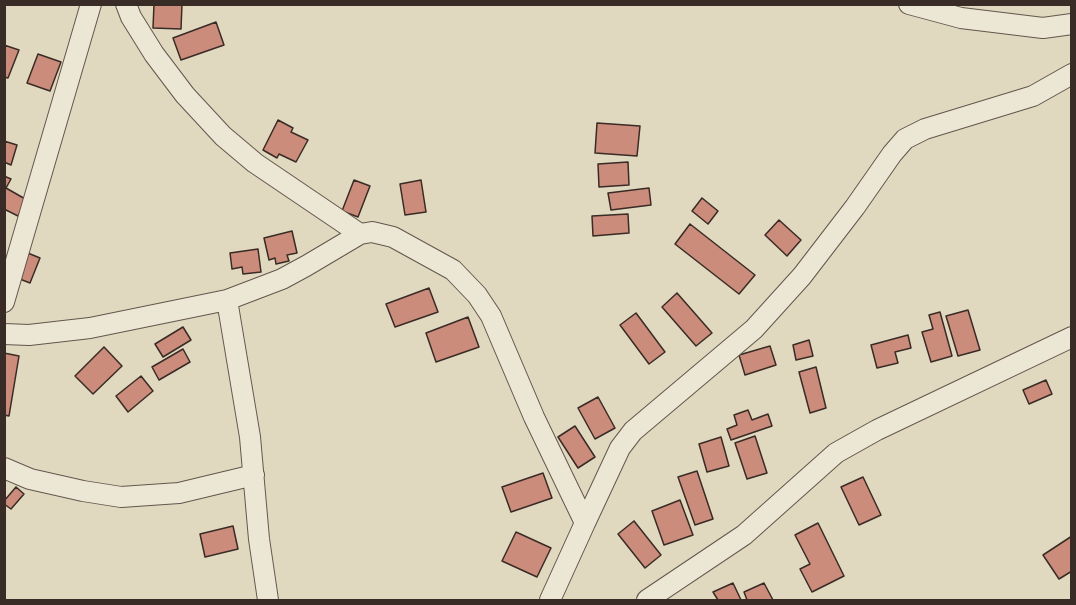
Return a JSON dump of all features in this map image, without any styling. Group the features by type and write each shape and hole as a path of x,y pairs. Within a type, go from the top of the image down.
{"street":[{"path":"4,302 91,4"},
{"path":"126,4 131,17 154,54 185,95 223,136 255,163 360,234"},
{"path":"909,4 961,18 1043,28 1071,24"},
{"path":"550,600 620,448 633,431 754,329 802,276 905,139 926,129 1033,96 1071,74"},
{"path":"4,334 29,335 90,328 227,300 282,279 360,234 372,232 393,237 453,270 477,295 491,316 534,417 585,523"},
{"path":"227,300 250,438 259,538 268,600"},
{"path":"647,600 744,535 836,453 877,430 1071,337"},
{"path":"4,468 30,479 121,497 180,493 254,475"}],"building":[{"path":"154,4 182,4 181,29 153,28"},
{"path":"216,22 224,45 181,60 173,38"},
{"path":"4,45 19,50 8,78 4,77"},
{"path":"38,54 61,62 50,91 27,83"},
{"path":"278,120 293,128 291,132 308,140 296,162 279,154 277,158 263,150"},
{"path":"597,123 640,126 637,156 595,153"},
{"path":"4,141 17,145 11,165 4,162"},
{"path":"628,162 629,185 599,187 598,164"},
{"path":"4,176 11,179 6,188 27,200 18,216 4,209"},
{"path":"354,180 370,186 358,217 342,211"},
{"path":"421,180 426,212 405,215 400,184"},
{"path":"649,188 651,205 611,210 608,193"},
{"path":"702,198 718,211 708,224 692,211"},
{"path":"628,214 629,233 593,236 592,216"},
{"path":"779,220 801,240 787,256 765,235"},
{"path":"690,224 755,275 739,294 675,244"},
{"path":"292,231 297,253 287,255 289,261 276,264 275,258 269,260 264,238"},
{"path":"258,249 261,272 243,274 242,267 232,269 230,253"},
{"path":"23,251 40,258 30,283 12,276"},
{"path":"429,288 438,312 395,327 386,304"},
{"path":"677,293 712,333 696,346 662,307"},
{"path":"968,310 980,350 958,356 946,316"},
{"path":"940,312 952,356 931,362 922,332 933,329 929,315"},
{"path":"636,313 665,352 649,364 620,325"},
{"path":"468,317 479,347 436,362 426,333"},
{"path":"183,327 191,340 163,357 155,344"},
{"path":"908,335 911,348 895,352 898,363 877,368 871,345"},
{"path":"809,340 813,356 796,360 793,345"},
{"path":"770,346 776,365 745,375 739,355"},
{"path":"104,347 122,366 93,394 75,376"},
{"path":"183,349 190,362 159,380 152,367"},
{"path":"4,353 19,356 9,416 4,415"},
{"path":"816,367 826,408 810,413 799,372"},
{"path":"141,376 153,391 128,412 116,396"},
{"path":"1046,380 1052,394 1029,404 1023,390"},
{"path":"598,397 615,428 595,439 578,408"},
{"path":"748,410 752,420 768,414 772,426 731,440 727,429 737,425 734,415"},
{"path":"575,426 595,457 578,468 558,437"},
{"path":"755,436 767,473 747,479 735,443"},
{"path":"721,437 729,466 707,472 699,444"},
{"path":"697,471 713,519 695,525 678,477"},
{"path":"543,473 552,498 511,512 502,487"},
{"path":"863,477 881,515 859,525 841,487"},
{"path":"16,487 24,494 11,509 4,504 4,501"},
{"path":"680,500 693,535 664,545 652,511"},
{"path":"634,521 661,555 645,568 618,534"},
{"path":"818,523 844,576 812,592 800,569 810,564 795,535"},
{"path":"233,526 238,549 205,557 200,534"},
{"path":"516,532 551,548 537,577 502,561"},
{"path":"1072,536 1072,571 1059,579 1043,555"},
{"path":"733,583 741,600 718,600 713,592"},
{"path":"764,583 773,600 747,600 744,592"}]}
